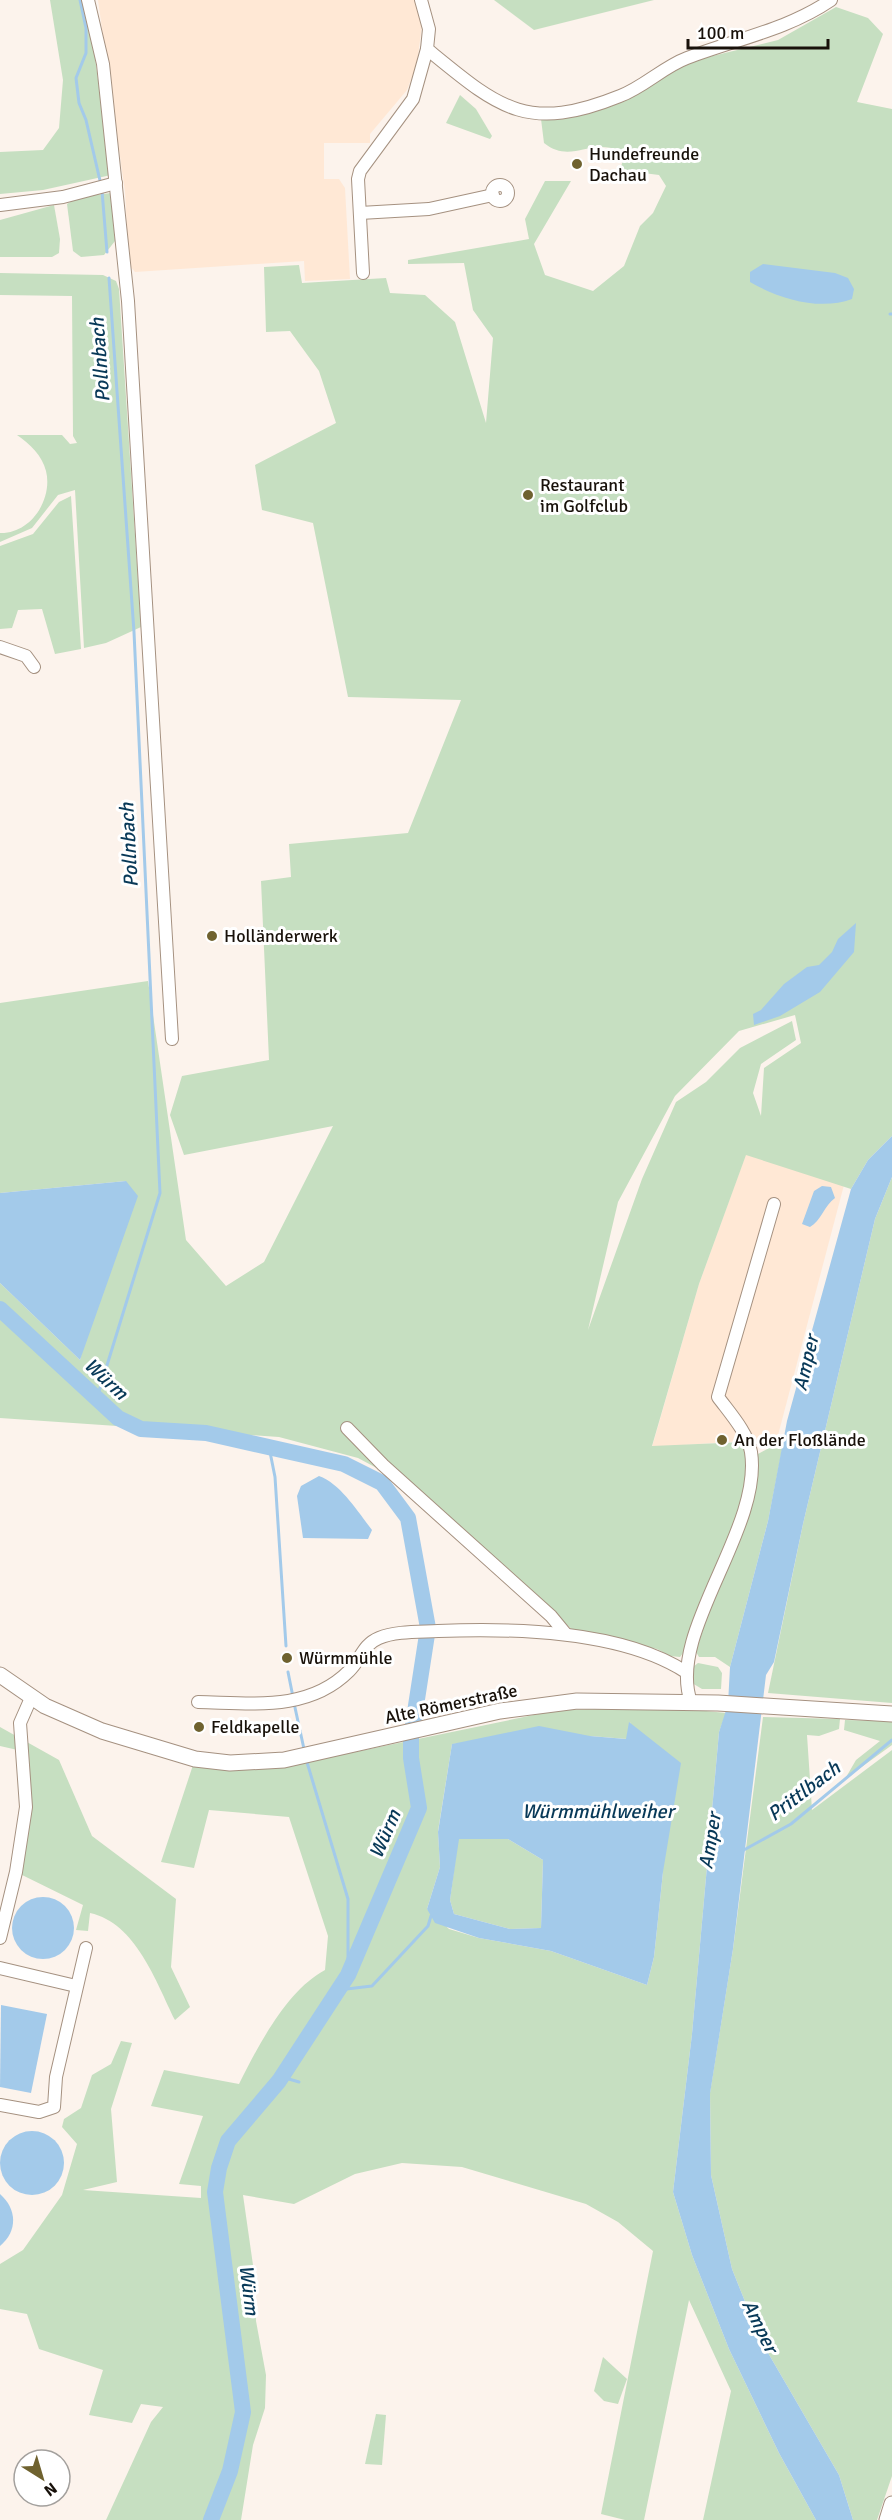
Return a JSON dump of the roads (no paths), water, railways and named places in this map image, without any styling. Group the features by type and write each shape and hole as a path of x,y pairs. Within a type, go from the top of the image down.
{"main road":[{"name":"Alte Römerstraße","path":"0,1675 31,1698 102,1731 195,1759 263,1763 319,1753 500,1711 577,1701 718,1703 892,1714"}],"street":[{"path":"88,0 103,64 106,185 128,301 172,1039"},
{"path":"363,273 360,171 413,99 427,49 429,29 421,0"},
{"path":"427,49 480,92 509,108 534,113 571,111 621,96 681,60 778,28 831,0"},
{"path":"0,205 63,197 106,185"},
{"path":"360,213 429,209 493,195 494,188 498,185 506,186 509,191"},
{"path":"0,647 26,656 34,667"},
{"path":"691,1702 686,1688 686,1672 705,1606 737,1530 748,1491 752,1454 718,1397 774,1204"},
{"path":"347,1428 383,1465 551,1616 565,1633"},
{"path":"198,1702 288,1704 318,1693 350,1671 366,1645 380,1637 416,1633 482,1630 565,1633 666,1658 686,1672"},
{"path":"0,1938 16,1872 26,1807 20,1723 31,1698"},
{"path":"0,2105 39,2112 54,2107 57,2077 86,1948"},
{"path":"0,1968 76,1986"}],"water":[{"path":"763,264 835,273 848,278 854,289 852,299 827,304 800,301 774,294 750,282 750,272"},
{"path":"856,923 854,952 820,992 780,1016 754,1025 753,1014 761,1010 784,984 807,967 819,965 832,952 838,939"},
{"name":"Amper","path":"892,1136 892,1177 875,1219 803,1524 774,1662 766,1675 733,1949 710,2094 711,2175 732,2269 760,2339 839,2475 853,2520 816,2520 779,2453 729,2349 692,2255 673,2192 692,2034 719,1732 728,1704 730,1667 768,1521 787,1421 851,1189 868,1160"},
{"path":"126,1181 138,1196 80,1360 0,1283 0,1193"},
{"path":"822,1186 831,1187 835,1198 814,1224 810,1227 802,1224 814,1191"},
{"path":"319,1476 335,1485 355,1507 372,1530 368,1539 303,1538 297,1496 301,1486"},
{"name":"Würmmühlweiher","path":"629,1722 681,1763 663,1872 654,1957 647,1985 551,1951 479,1938 435,1923 427,1909 440,1867 438,1832 452,1744 539,1726 590,1736 626,1739","holes":["459,1839 508,1839 543,1860 541,1928 510,1929 454,1914 450,1900"]},
{"path":"43,1897 60,1902 65,1906 69,1911 74,1928 69,1945 65,1950 60,1954 43,1959 26,1954 21,1950 17,1945 12,1928 17,1911 21,1906 26,1902"},
{"path":"1,2005 47,2014 31,2093 0,2087"},
{"path":"32,2131 50,2137 58,2145 64,2163 58,2181 50,2189 32,2195 14,2189 6,2181 0,2163 6,2145 14,2137"},
{"path":"0,2194 10,2206 13,2220 10,2234 0,2246"}],"waterway":[{"name":"Pollnbach","path":"80,0 86,28 86,53 76,78 79,103 86,120 101,185"},
{"name":"Pollnbach","path":"102,191 107,252"},
{"name":"Pollnbach","path":"96,1401 160,1193 134,632 109,278"},
{"name":"Würm","path":"0,1309 118,1418 141,1429 206,1433 344,1464 382,1483 408,1518 428,1628 411,1738 411,1758 419,1808 348,1975 279,2081 228,2141 219,2168 215,2192 243,2412 230,2471 211,2520"},
{"path":"269,1447 275,1477 286,1646"},
{"path":"288,1672 293,1697"},
{"path":"294,1703 304,1749"},
{"name":"Prittlbach","path":"742,1851 791,1824 892,1740"},
{"path":"306,1759 348,1899 348,1975"},
{"path":"338,1990 372,1986 428,1926 431,1916"},
{"path":"282,2077 299,2082"}],"place":[{"name":"Hundefreunde Dachau","path":"577,164"},
{"name":"Restaurant im Golfclub","path":"528,495"},
{"name":"Holländerwerk","path":"212,936"},
{"name":"An der Floßlände","path":"722,1440"},
{"name":"Würmmühle","path":"287,1658"},
{"name":"Feldkapelle","path":"199,1727"}]}
